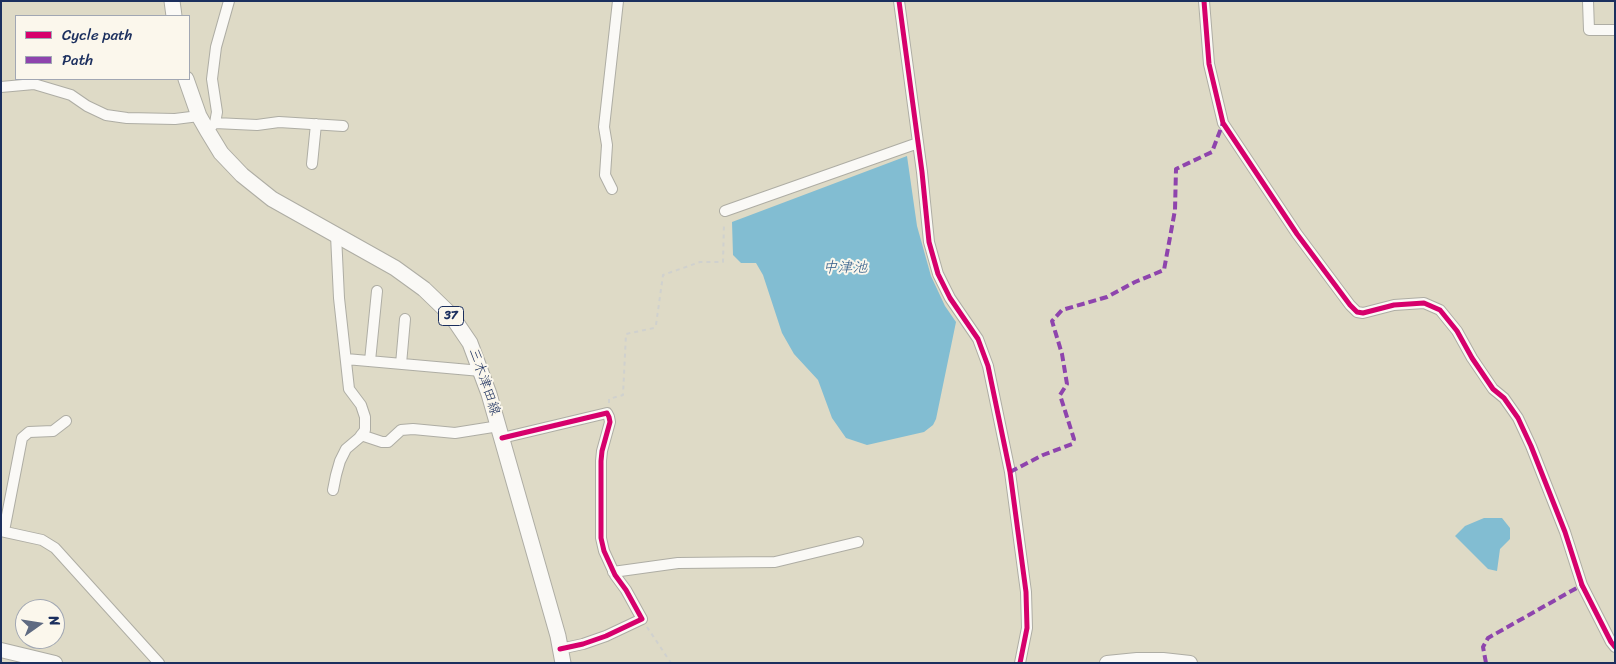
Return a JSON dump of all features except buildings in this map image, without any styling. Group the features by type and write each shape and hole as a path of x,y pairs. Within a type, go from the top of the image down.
{"main road":[{"path":"172,1 174,15"},
{"name":"三木津田線","path":"186,80 199,116 211,127 221,153 242,175 272,198 396,268 424,289 451,314 470,343 500,432 556,628 562,656"}],"street":[{"path":"229,1 216,47 212,79 218,112 211,127 279,122 343,126"},
{"path":"612,189 605,175 607,145 604,127 618,1"},
{"path":"900,1 929,242 938,274 950,298 978,340 988,366 1010,472 1026,592 1027,628 1020,663"},
{"path":"1204,1 1209,64 1223,123 1297,234 1357,312 1394,305 1424,304 1440,310 1457,331 1472,358 1518,418 1565,532 1582,585 1615,647"},
{"path":"1588,1 1589,30 1615,30"},
{"path":"1,86 34,84 71,95 87,106 106,115 127,118 175,119 199,116"},
{"path":"312,164 316,124"},
{"path":"725,211 918,143"},
{"path":"333,490 340,461 346,449 365,430 365,417 361,405 350,389 340,298 336,235"},
{"path":"370,361 377,291"},
{"path":"401,364 405,319"},
{"path":"346,359 481,371"},
{"path":"361,435 382,442 388,442 401,430 413,429 455,433 473,431 500,432 607,413 610,422 601,461 601,538 613,572 626,590 642,619 606,636 583,644 562,656"},
{"path":"66,421 52,431 28,432 22,438 2,531 42,540 55,548 159,663"},
{"path":"613,572 678,563 776,562 858,542"},
{"path":"1,650 55,663"},
{"path":"1107,663 1136,660 1190,663"}],"path":[{"path":"607,413 609,399 623,395 626,334 654,328 656,325 663,275 700,262 723,262 725,211"},
{"path":"642,619 671,663"}],"water":[{"name":"中津池","path":"907,156 917,226 931,276 945,306 956,322 936,419 933,425 924,432 867,445 846,438 832,418 818,380 794,354 782,333 763,275 756,263 741,263 733,255 732,222"},
{"path":"1484,518 1502,518 1510,528 1510,539 1500,549 1497,571 1488,569 1455,536 1465,526"}],"marked path":[{"path":"1010,472 1043,455 1072,444 1074,439 1060,395 1067,384 1062,354 1052,321 1062,310 1107,297 1135,282 1164,270 1175,210 1176,169 1212,152 1223,123"},
{"path":"1486,663 1483,647 1488,638 1582,585"}],"cycle path":[{"path":"899,1 922,172 929,242 938,274 950,298 978,339 988,366 1010,472 1026,592 1027,628 1020,663"},
{"path":"1204,1 1209,64 1223,123 1297,234 1357,312 1363,313 1394,305 1424,303 1440,310 1457,331 1493,389 1504,398 1518,418 1565,532 1582,585 1615,647"},
{"path":"502,438 607,413 609,417 610,422 601,461 601,538 604,551 615,575 626,590 642,619 606,636 560,649"}]}
